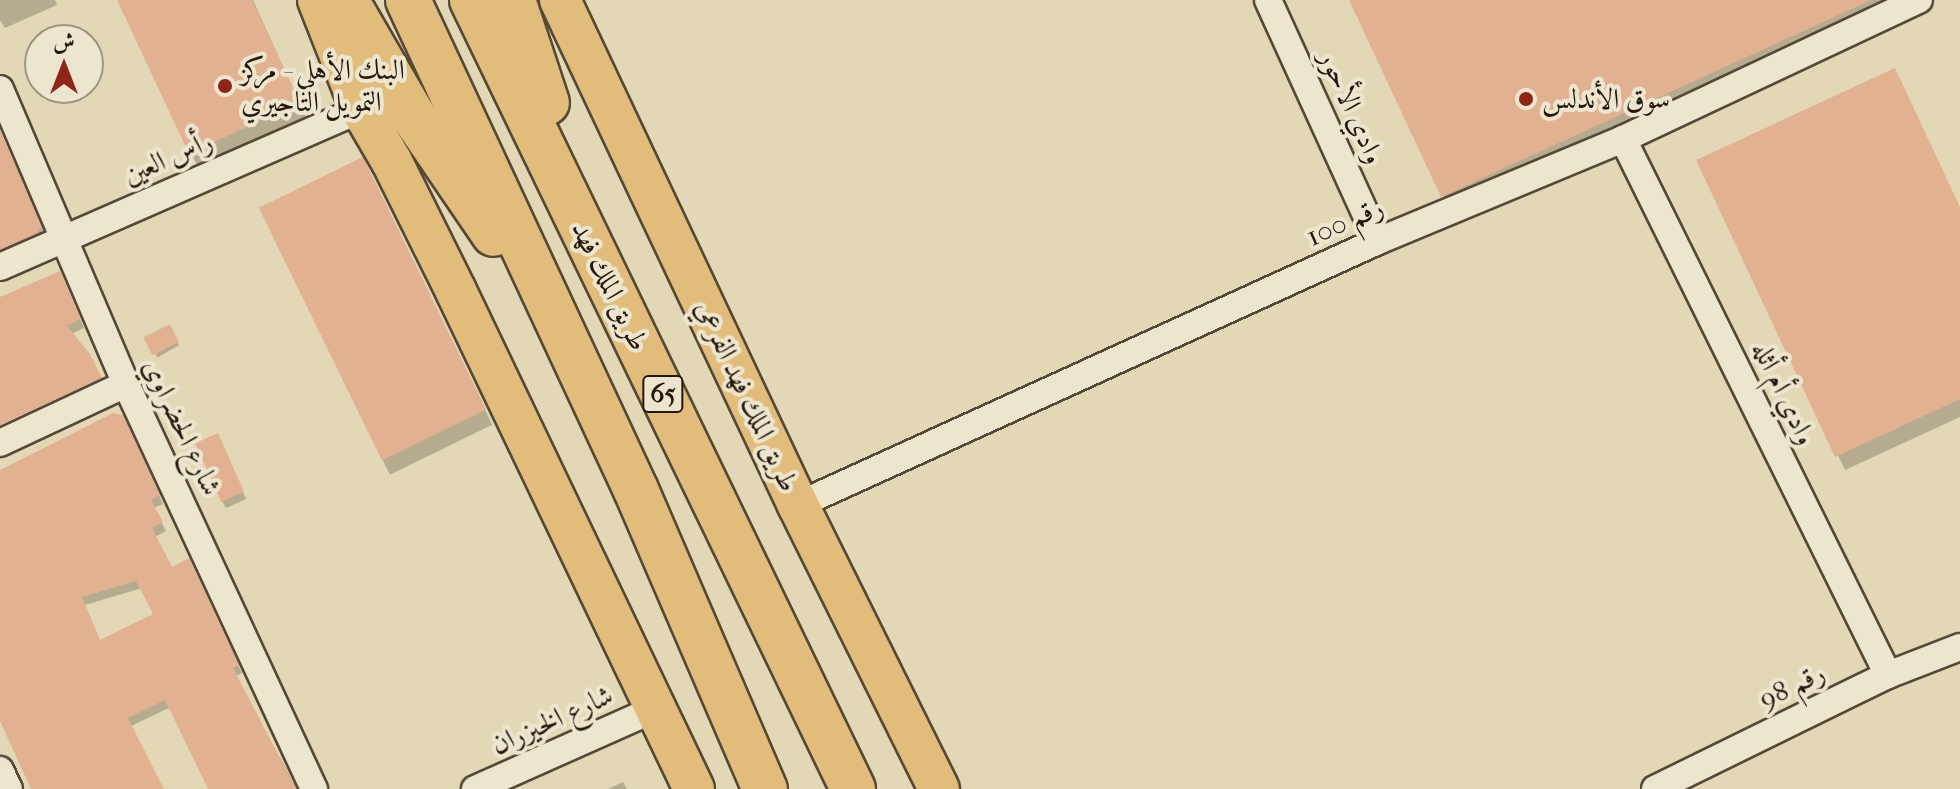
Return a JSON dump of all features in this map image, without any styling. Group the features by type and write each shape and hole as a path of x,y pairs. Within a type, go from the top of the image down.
{"highway":[{"path":"346,0 434,148 561,330"},
{"name":"65","path":"408,0 636,490 765,789"},
{"name":"طريق الملك فهد","path":"472,0 853,789"},
{"path":"513,0 557,135 551,163"}],"main road":[{"path":"318,0 361,109 392,162 455,289 694,789"},
{"name":"طريق الملك فهد الفرعي","path":"560,0 798,505 939,789"}],"street":[{"name":"وادي الأحور","path":"1268,0 1378,241"},
{"name":"رقم 100","path":"798,505 1378,241 1623,139 1919,0"},
{"name":"شارع الحضراوي","path":"3,104 65,237 126,384 314,789"},
{"name":"رأس العين","path":"0,267 361,109"},
{"name":"وادي أم أثله","path":"1623,139 1888,675"},
{"path":"0,443 126,384"},
{"name":"رقم 98","path":"1655,789 1888,675 1960,647"},
{"name":"شارع الخيزران","path":"475,789 655,709"},
{"path":"0,770 9,789"}],"building":[{"name":"البنك الأهلي - مركز التمويل التاجيري","path":"117,0 252,0 300,102 189,154"},
{"name":"سوق الأندلس","path":"1349,0 1871,0 1441,197"},
{"path":"1895,68 1960,207 1960,399 1835,457 1696,160"},
{"path":"0,130 42,227 37,233 0,250"},
{"path":"363,157 486,410 382,460 259,208"},
{"path":"60,271 81,319 67,326 90,354 102,378 0,425 0,297"},
{"path":"170,324 179,342 152,355 143,338"},
{"path":"113,413 123,415 160,495 151,500 163,522 152,528 172,567 189,558 239,665 233,668 296,789 208,789 165,700 128,718 164,789 31,789 0,721 0,470","holes":["136,581 153,614 100,640 82,597"]},
{"path":"218,433 244,491 221,502 195,443"}],"place":[{"name":"البنك الأهلي - مركز التمويل التاجيري","path":"225,86"},
{"name":"سوق الأندلس","path":"1526,99"}]}
